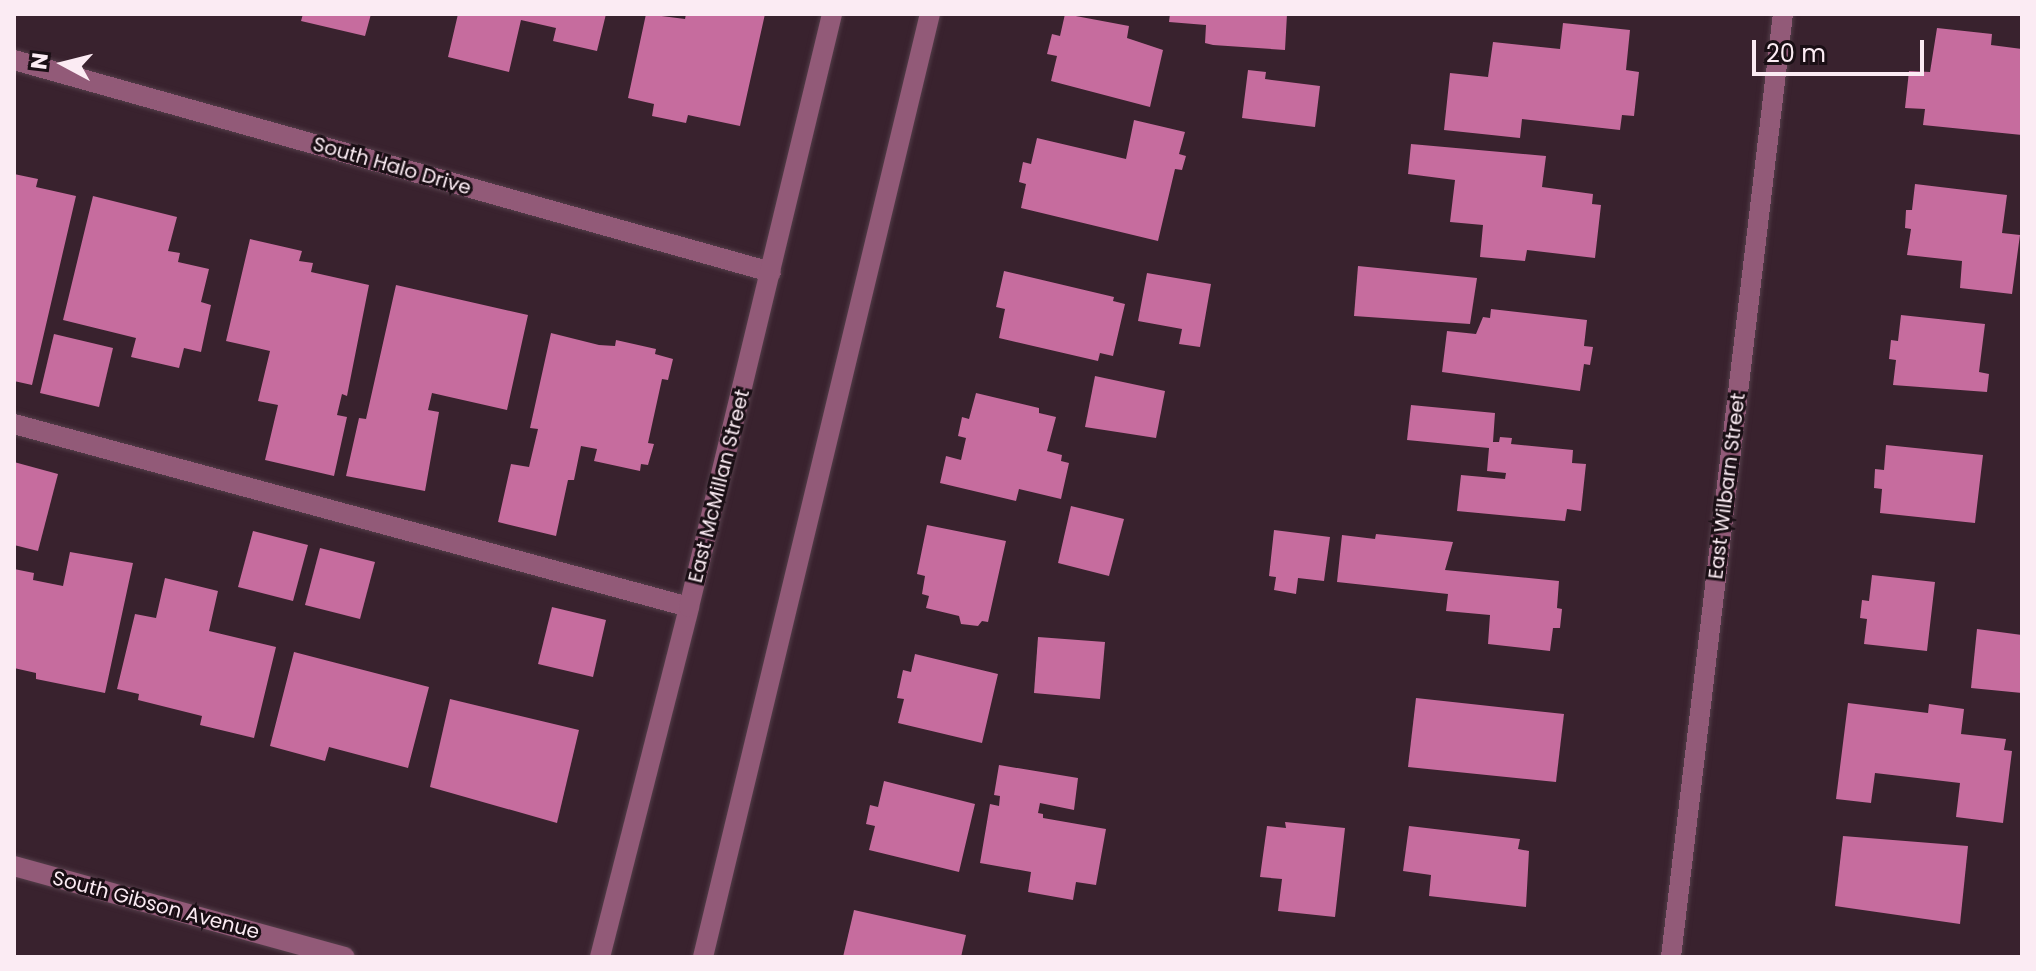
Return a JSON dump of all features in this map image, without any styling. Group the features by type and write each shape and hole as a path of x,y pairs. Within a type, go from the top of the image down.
{"street":[{"name":"East McMillan Street","path":"600,957 689,607 832,14"},
{"path":"703,957 930,14"},
{"name":"East Wilbarn Street","path":"1671,957 1783,14"},
{"name":"South Halo Drive","path":"14,60 771,272"},
{"path":"14,424 689,607"},
{"name":"South Gibson Avenue","path":"14,866 345,957"}],"building":[{"path":"303,14 371,14 365,36 301,21"},
{"path":"458,14 606,14 597,51 553,41 556,28 521,20 509,72 448,57"},
{"path":"646,14 685,19 686,14 765,14 740,126 688,115 686,123 652,116 654,104 628,98"},
{"path":"1065,14 1129,26 1127,38 1163,50 1150,107 1051,81 1057,56 1047,54 1052,34 1060,36"},
{"path":"1170,14 1287,14 1285,50 1205,43 1206,25 1169,22"},
{"path":"1563,23 1630,30 1626,70 1639,72 1634,116 1622,115 1620,130 1522,119 1520,138 1444,130 1450,73 1488,77 1493,42 1560,49"},
{"path":"1937,28 1992,34 1991,45 2022,49 2022,135 1923,125 1925,109 1905,108 1909,71 1930,72"},
{"path":"1248,70 1266,72 1265,79 1320,86 1315,127 1242,118"},
{"path":"1134,120 1185,132 1179,154 1186,156 1182,170 1175,169 1158,241 1021,208 1026,184 1019,182 1023,162 1031,164 1037,138 1126,159"},
{"path":"1411,144 1546,156 1542,187 1593,194 1592,204 1601,205 1595,258 1527,250 1525,261 1480,257 1483,225 1450,222 1455,180 1408,174"},
{"path":"14,174 38,179 36,187 76,196 32,385 14,381"},
{"path":"1915,184 2007,195 2002,233 2020,235 2012,294 1960,288 1962,261 1907,255 1911,229 1905,228 1906,210 1912,210"},
{"path":"93,196 177,217 168,251 180,253 178,262 209,269 201,302 211,305 201,352 184,348 179,368 131,357 136,338 63,320"},
{"path":"250,239 302,251 299,261 313,263 311,272 369,285 347,396 342,394 337,415 347,417 334,476 265,460 278,405 258,401 270,351 226,341"},
{"path":"1358,266 1477,278 1470,324 1354,316"},
{"path":"1004,271 1114,297 1113,301 1125,304 1113,356 1100,353 1098,361 999,338 1005,309 996,307"},
{"path":"1147,273 1211,284 1200,347 1179,344 1182,329 1138,321"},
{"path":"396,285 528,315 507,410 432,393 428,410 439,412 425,491 346,476 359,418 366,419"},
{"path":"1491,309 1587,320 1584,346 1593,347 1590,365 1584,364 1580,391 1442,372 1447,331 1476,334 1483,317 1490,318"},
{"path":"1901,315 1985,324 1979,372 1989,374 1987,392 1893,385 1896,360 1889,359 1891,340 1898,341"},
{"path":"551,333 599,345 615,346 616,340 656,349 655,354 673,359 668,380 662,379 648,443 654,444 648,465 641,464 640,471 594,461 597,449 581,446 574,480 568,480 556,536 498,522 511,464 529,467 538,429 530,428"},
{"path":"54,334 113,348 99,407 40,393"},
{"path":"1095,376 1165,391 1156,438 1085,427"},
{"path":"976,393 1039,408 1039,413 1056,417 1047,451 1062,455 1061,461 1069,463 1061,499 1019,489 1016,501 940,483 946,456 961,460 966,438 958,436 962,417 969,419"},
{"path":"1411,405 1495,413 1493,442 1499,442 1500,437 1512,438 1511,444 1573,450 1572,463 1586,464 1581,511 1567,509 1565,521 1457,511 1461,475 1505,479 1506,473 1487,471 1489,448 1407,440"},
{"path":"1886,445 1983,455 1975,523 1880,513 1882,489 1874,488 1875,469 1884,470"},
{"path":"14,462 58,474 38,551 14,545"},
{"path":"1071,506 1124,519 1109,576 1058,563"},
{"path":"927,525 1006,541 988,622 982,621 978,626 961,624 959,616 926,608 929,596 922,594 925,576 917,574"},
{"path":"1274,530 1330,537 1324,581 1298,578 1296,594 1274,590 1276,577 1269,576"},
{"path":"253,531 308,545 293,601 238,587"},
{"path":"1376,534 1453,542 1445,570 1559,581 1557,608 1562,609 1560,628 1553,628 1550,651 1488,644 1490,615 1446,611 1448,594 1337,582 1342,535 1375,539"},
{"path":"320,548 375,562 360,619 305,605"},
{"path":"70,552 133,563 105,693 36,679 36,673 14,668 14,569 34,573 33,580 63,586"},
{"path":"1872,575 1935,582 1927,651 1864,644 1867,619 1860,618 1862,600 1869,601"},
{"path":"165,578 218,591 209,631 276,647 254,738 200,725 202,716 138,700 139,694 117,689 135,614 156,618"},
{"path":"552,607 606,620 593,677 538,664"},
{"path":"1977,629 2022,635 2022,693 1971,688"},
{"path":"1038,637 1105,642 1100,699 1034,693"},
{"path":"294,652 429,687 408,768 329,747 325,761 270,746"},
{"path":"915,654 998,674 982,743 898,723 904,699 897,698 903,670 911,672"},
{"path":"1416,698 1564,714 1556,782 1408,767"},
{"path":"450,699 579,730 557,823 430,787"},
{"path":"1848,703 1928,713 1929,704 1964,709 1961,734 2006,739 2004,750 2012,751 2003,823 1956,817 1960,783 1875,773 1871,803 1836,799"},
{"path":"999,765 1078,778 1074,810 1040,803 1038,813 1043,814 1043,818 1106,829 1096,885 1076,882 1073,900 1028,892 1031,872 980,863 990,804 999,806 1000,796 994,795"},
{"path":"884,781 975,804 959,872 869,850 875,826 866,824 870,805 878,807"},
{"path":"1285,822 1345,828 1335,917 1278,911 1282,879 1260,877 1267,826 1286,828"},
{"path":"1409,826 1520,839 1518,849 1529,851 1526,907 1429,896 1431,875 1403,871"},
{"path":"1843,836 1968,846 1960,924 1835,906"},
{"path":"854,910 966,935 961,957 843,957"}]}
